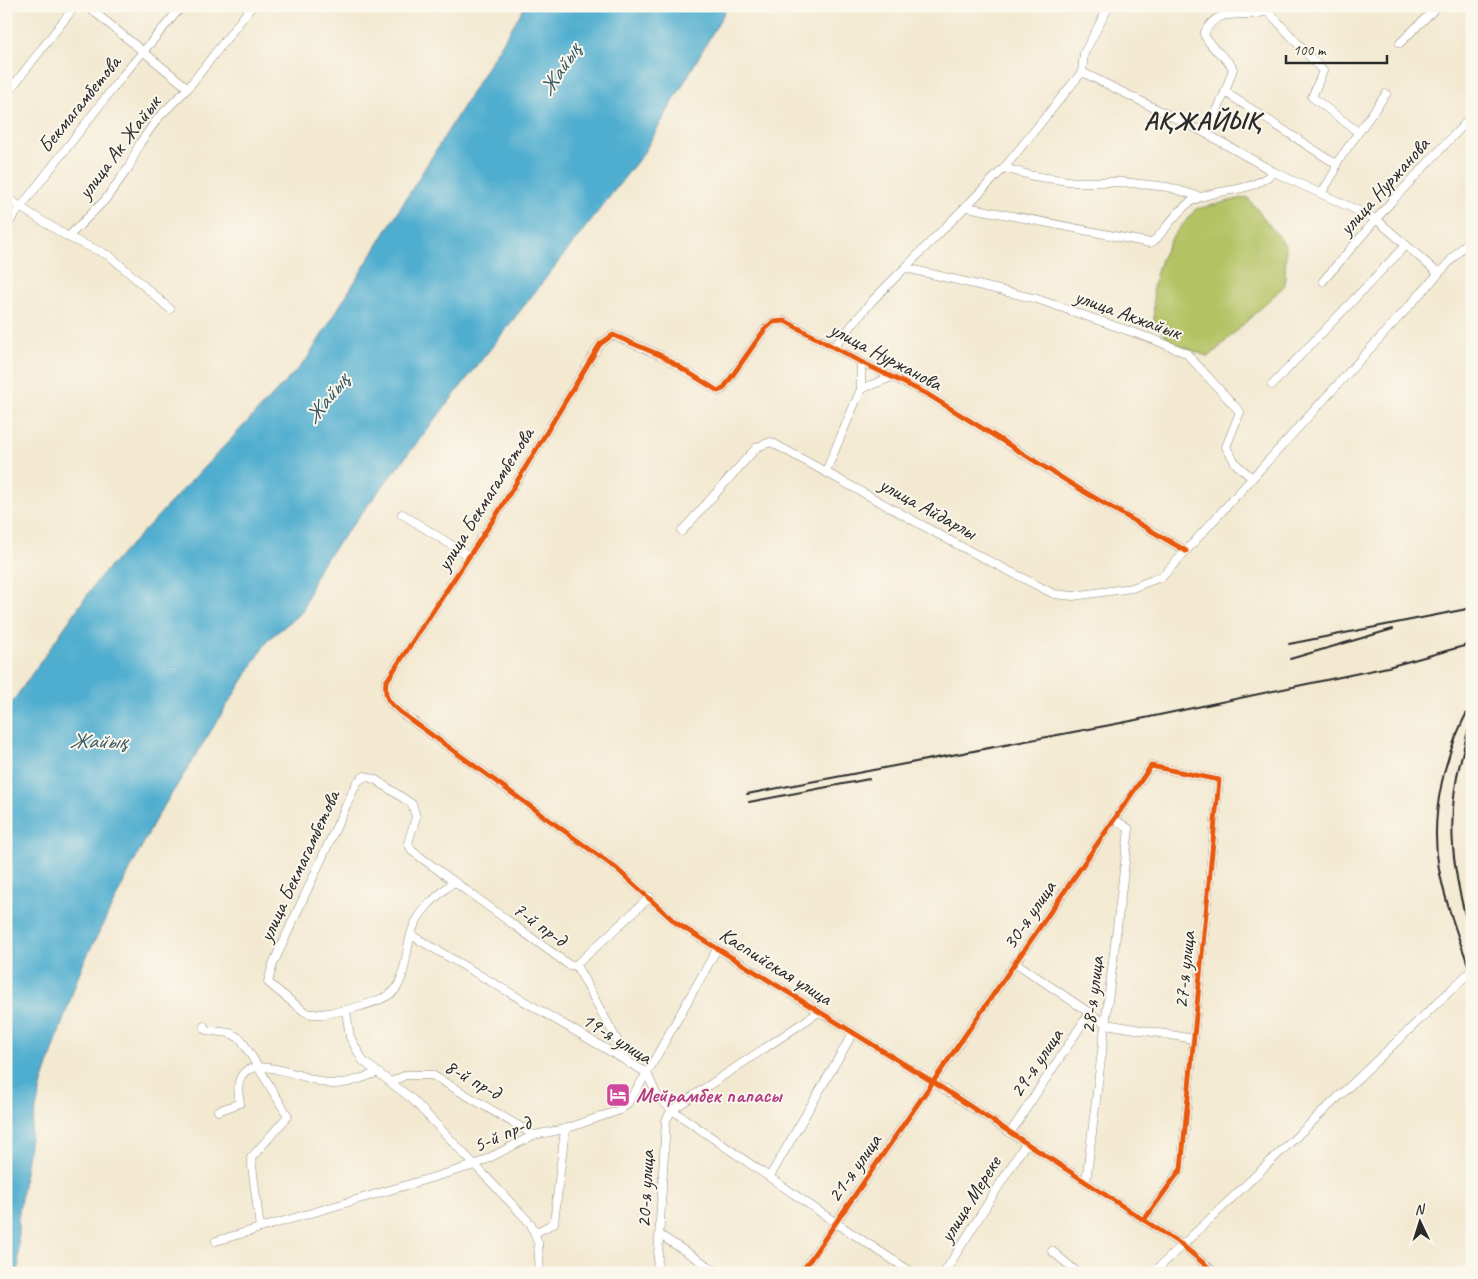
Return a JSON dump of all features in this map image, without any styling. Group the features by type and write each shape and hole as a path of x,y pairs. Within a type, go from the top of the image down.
{"street":[{"path":"6,95 75,6"},
{"path":"87,6 188,88"},
{"name":"Бекмагамбетова","path":"6,226 124,74 182,6"},
{"name":"улица Ак Жайык","path":"68,237 105,200 129,167 140,143 153,124 188,88 252,6"},
{"path":"834,347 872,301 1004,168 1082,72 1084,53 1108,6"},
{"path":"1400,43 1438,6"},
{"path":"1207,134 1233,69 1230,63 1208,44 1204,34 1208,25 1213,19 1227,15 1259,15 1269,9 1323,71 1312,97 1358,132"},
{"path":"1082,72 1207,134 1274,172 1376,219 1438,273"},
{"path":"1225,92 1336,164"},
{"path":"1321,194 1335,171 1336,164 1386,94"},
{"name":"улица Нуржанова","path":"1323,280 1376,219 1472,116"},
{"path":"1004,168 1033,176 1067,181 1122,182 1168,187 1201,197"},
{"path":"967,207 1150,243 1190,202 1201,197 1243,189 1262,182 1274,172"},
{"path":"6,196 68,237 110,256 170,309"},
{"name":"улица Айдарлы","path":"682,531 757,447 771,442 958,545 1054,594 1073,596 1132,588 1163,576 1472,237"},
{"path":"1272,385 1406,245"},
{"name":"улица Акжайык","path":"906,268 1037,299 1155,340 1186,353 1240,412 1226,447 1236,464 1252,478"},
{"name":"улица Нуржанова","path":"613,335 662,356 718,391 723,389 765,329 773,322 786,321 861,362 927,394 1083,491 1186,551"},
{"name":"улица Бекмагамбетова","path":"386,682 469,556 600,344 613,335"},
{"path":"826,471 861,389 861,362"},
{"path":"861,389 892,377"},
{"path":"402,514 469,556"},
{"name":"Каспийская улица","path":"386,682 385,694 388,702 400,712 618,869 676,923 934,1082 1182,1245 1215,1273"},
{"name":"30-я улица","path":"934,1082 1150,766"},
{"name":"27-я улица","path":"1144,1220 1181,1169 1219,780 1150,766"},
{"name":"улица Бекмагамбетова","path":"346,1011 313,1014 304,1012 292,1000 272,986 268,977 335,828 360,778 370,776 412,804 416,817 408,843 412,851 453,882"},
{"name":"28-я улица","path":"1086,1182 1129,829 1114,820"},
{"path":"453,882 421,912 411,935 396,989 392,993 346,1011 350,1037 363,1061 412,1099 520,1210 535,1233 540,1273"},
{"name":"7-й пр-д","path":"453,882 569,965 576,965 650,897"},
{"name":"19-я улица","path":"411,935 647,1073 657,1096 672,1110 836,1223 913,1273"},
{"name":"5-й пр-д","path":"216,1241 475,1165 534,1135 565,1129 620,1110 627,1104 647,1073 717,949"},
{"path":"1016,962 1106,1024 1194,1039"},
{"path":"576,965 631,1065"},
{"path":"1153,1273 1472,970"},
{"path":"672,1110 819,1012"},
{"name":"29-я улица","path":"1010,1133 1090,1012"},
{"path":"204,1026 206,1030 230,1033 241,1039 288,1116 252,1158 260,1228"},
{"path":"770,1176 853,1033"},
{"path":"218,1111 240,1103 237,1087 239,1076 244,1071 275,1067 333,1084 377,1073"},
{"name":"8-й пр-д","path":"391,1082 406,1075 432,1075 534,1135"},
{"name":"21-я улица","path":"802,1273 934,1082"},
{"name":"20-я улица","path":"657,1273 666,1120 672,1110"},
{"path":"535,1233 554,1223 565,1129"},
{"name":"улица Мереке","path":"944,1273 1026,1143"},
{"path":"660,1235 718,1273"},
{"path":"1052,1251 1078,1273"}],"green space":[{"path":"1247,197 1286,246 1285,285 1209,357 1171,342 1154,323 1153,286 1161,259 1173,236 1196,209"}],"water":[{"name":"Жайық","path":"525,6 728,6 643,154 318,569 302,612 268,640 154,822 81,968 43,1080 32,1125 18,1219 19,1273 6,1273 6,711 99,578 307,359"}],"railway":[{"path":"1289,644 1472,608"},
{"path":"1290,659 1393,629"},
{"path":"747,794 1126,722 1388,667 1464,646 1472,641"},
{"path":"1472,703 1462,722 1447,762 1438,805 1436,827 1436,848 1445,896 1472,976"},
{"path":"1472,721 1456,779 1452,825 1456,870 1472,940"},
{"path":"749,802 869,779"}],"cycle path":[{"path":"1186,551 1083,491 927,394 861,362 785,321 773,322 765,329 723,389 718,391 662,356 613,335 600,344 499,511 386,682 386,695 400,712 617,869 676,923 933,1082 1182,1245 1215,1273"},
{"path":"801,1273 1151,766 1219,780 1181,1169 1144,1220"}],"place":[{"name":"Мейрамбек папасы","path":"618,1095"}],"district":[{"name":"АҚЖАЙЫҚ","path":"1203,120"}]}
